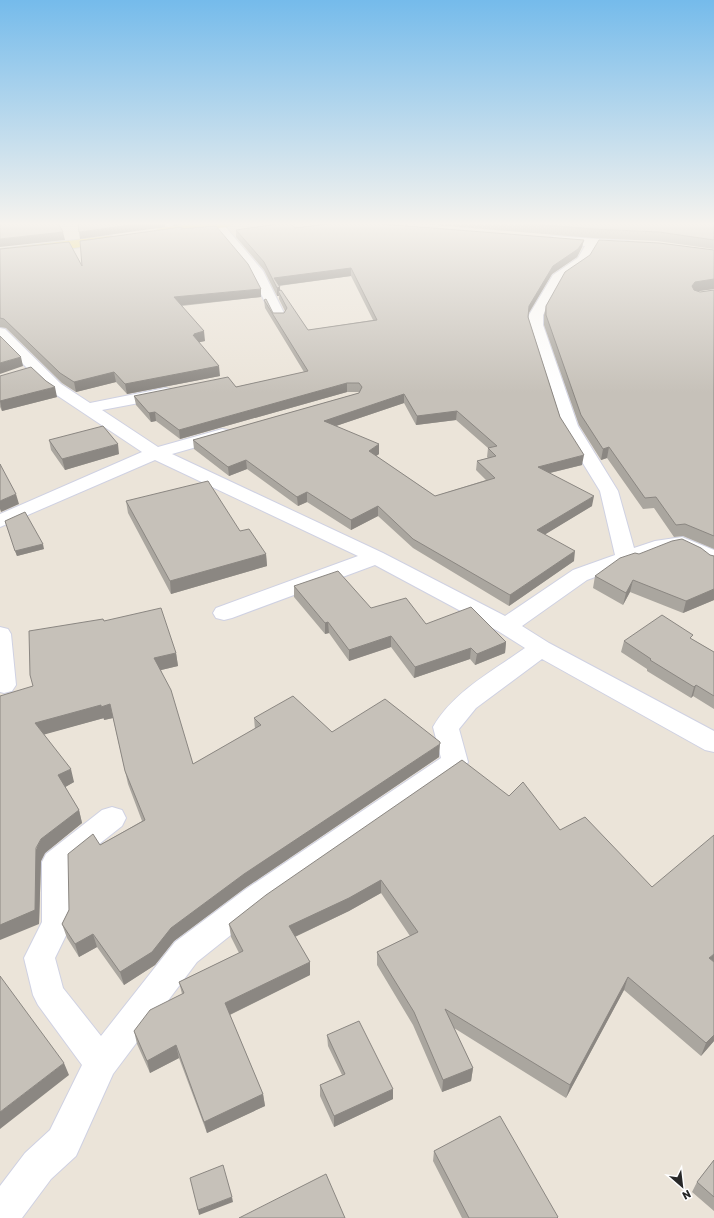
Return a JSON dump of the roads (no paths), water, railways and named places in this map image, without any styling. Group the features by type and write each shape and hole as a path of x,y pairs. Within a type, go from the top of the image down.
{"street":[{"path":"260,280 279,317"},
{"path":"557,280 536,315 536,325 569,426 609,491 626,557"},
{"path":"0,332 29,371 155,453 376,557 506,626 541,648 714,743"},
{"path":"88,408 178,390"},
{"path":"0,521 155,453 239,429"},
{"path":"506,626 580,574 655,547 682,543 706,554 714,561"},
{"path":"224,612 376,557"},
{"path":"0,634 4,685"},
{"path":"0,1217 38,1166 63,1142 101,1062 186,952 256,898 455,762 446,727 467,702 541,648"},
{"path":"101,1062 49,995 39,958 57,923 56,862 112,818"}]}
